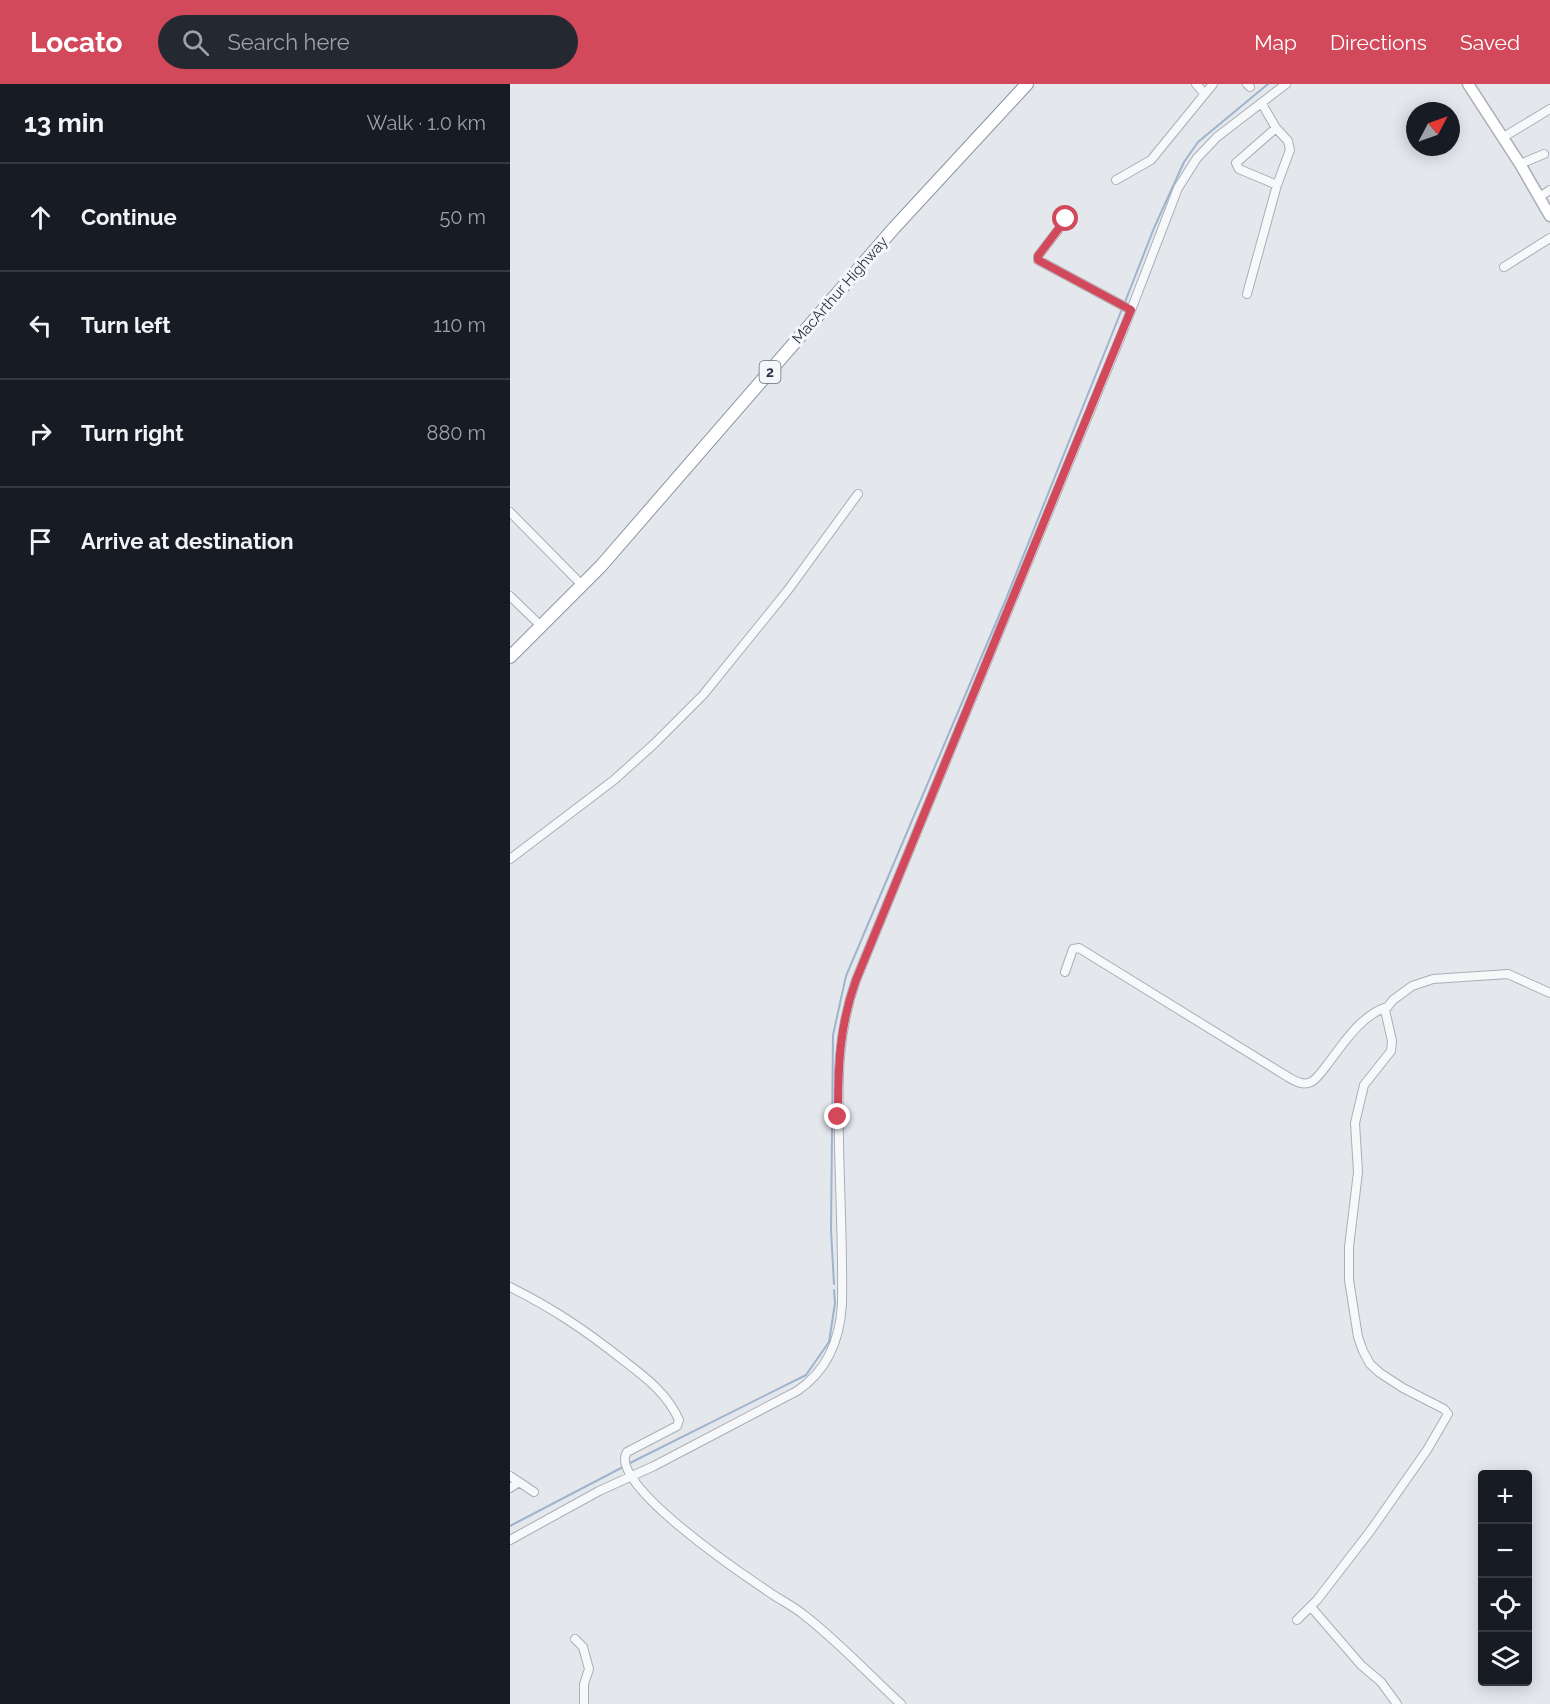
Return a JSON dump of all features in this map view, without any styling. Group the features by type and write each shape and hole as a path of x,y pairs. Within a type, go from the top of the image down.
{"highway":[{"name":"MacArthur Highway","path":"510,657 582,585 689,466 894,228 1027,84"}],"main road":[{"path":"1468,84 1520,164 1550,216"}],"street":[{"path":"1196,84 1204,93"},
{"path":"1116,180 1151,160 1213,84"},
{"path":"510,1540 629,1475 654,1466 797,1391 816,1376 834,1347 840,1327 842,1304 838,1075 842,1030 863,963 1131,310 1178,188 1197,158 1217,138 1286,84"},
{"path":"1246,294 1277,185 1290,150 1288,141 1276,128 1262,104"},
{"path":"1503,138 1550,109"},
{"path":"1276,128 1236,163 1239,169 1277,185"},
{"path":"1520,164 1544,154"},
{"path":"1539,197 1550,190"},
{"path":"1066,219 1038,256 1038,260 1131,310"},
{"path":"1504,267 1550,238"},
{"path":"510,859 614,780 703,695 783,597 858,494"},
{"path":"510,512 582,585"},
{"path":"510,596 542,626"},
{"path":"1065,972 1073,949 1079,948 1288,1077 1303,1083 1312,1082 1373,1012 1387,1007 1412,986 1433,980 1508,974 1550,993"},
{"path":"1297,1620 1311,1607 1396,1496 1440,1431 1448,1414 1403,1388 1371,1364 1360,1342 1349,1280 1349,1247 1358,1172 1354,1123 1364,1085 1391,1051 1392,1041 1386,1015 1387,1007"},
{"path":"510,1287 582,1328 653,1384 672,1406 679,1420 677,1426 627,1452 624,1456 629,1475 641,1492 674,1521 738,1570 803,1614 902,1704"},
{"path":"510,1476 534,1492"},
{"path":"510,1488 519,1482"},
{"path":"1311,1607 1361,1665 1381,1682 1398,1704"},
{"path":"575,1639 583,1647 589,1669 584,1684 584,1704"}],"waterway":[{"path":"1125,302 1154,228 1184,162 1198,142 1268,84"},
{"path":"834,1284 831,1230 833,1035 846,976 1006,599 1122,309"},
{"path":"628,1464 806,1375 829,1342 835,1303 834,1290"},
{"path":"510,1526 623,1467"}],"route":[{"path":"838,1117 839,1050 844,1020 856,980 1131,310 1038,260 1038,256 1066,219"}]}
